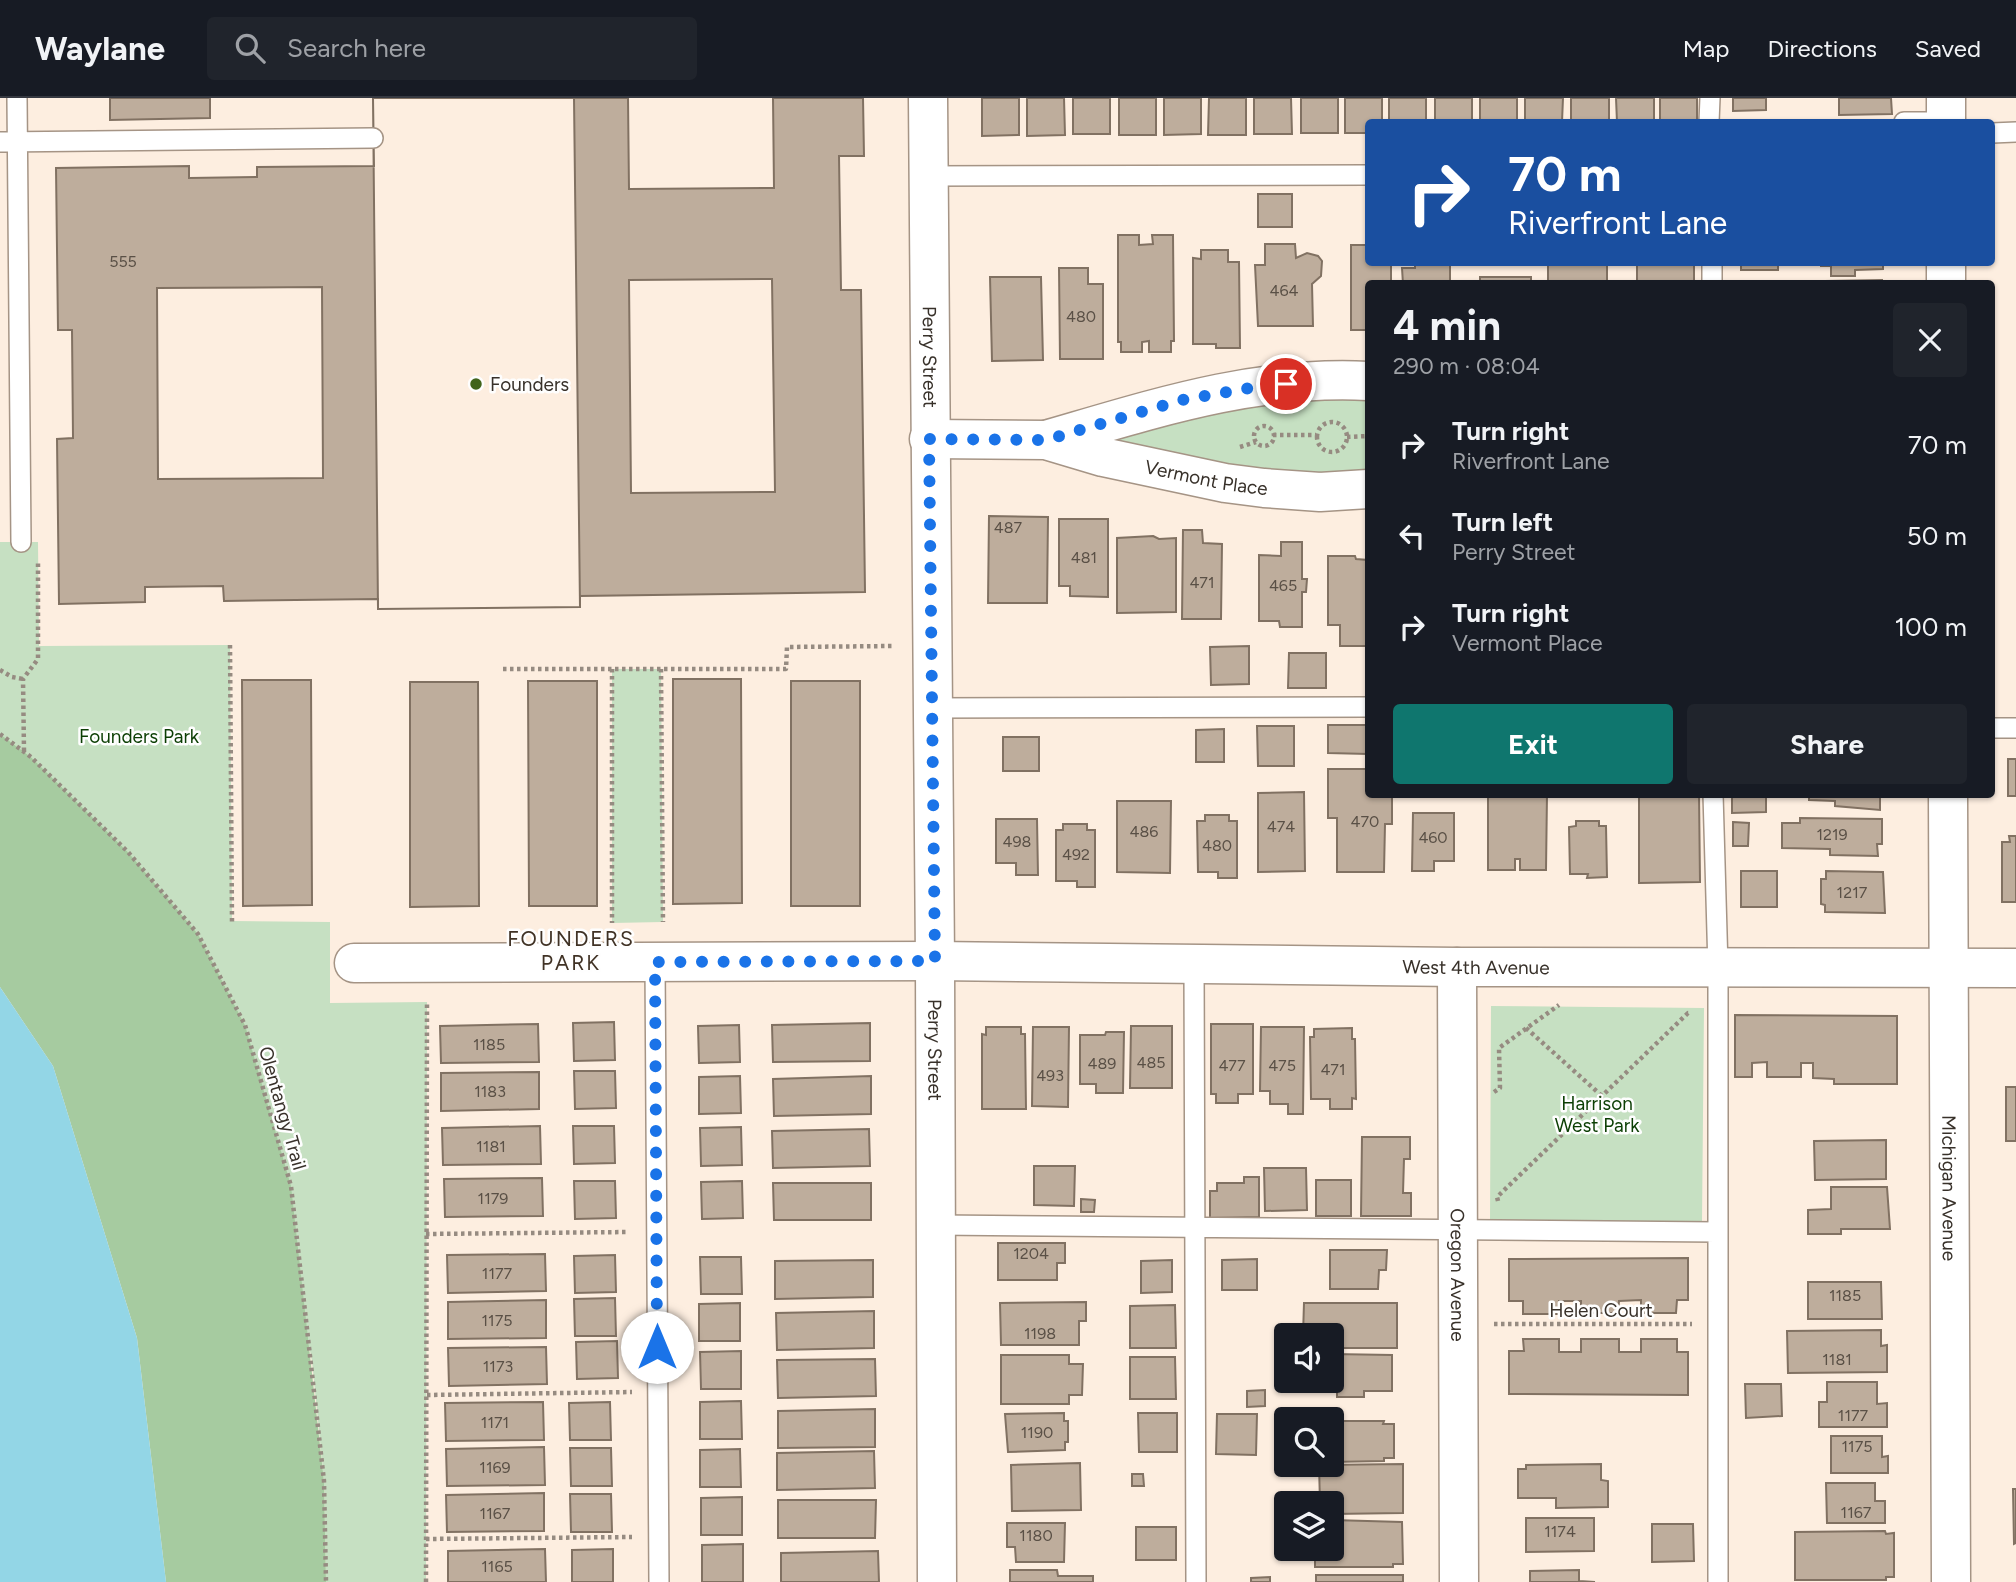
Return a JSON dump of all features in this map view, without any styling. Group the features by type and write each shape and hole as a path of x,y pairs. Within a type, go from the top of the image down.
{"street":[{"name":"Perry Street","path":"928,98 937,1582"},
{"path":"1946,98 1946,119"},
{"name":"Vermont Place","path":"1046,440 1182,400 1239,390 1336,379 1365,381"},
{"name":"Vermont Place","path":"929,439 1046,440 1102,457 1225,483 1320,492 1365,489"},
{"name":"Michigan Avenue","path":"1948,798 1951,1582"},
{"name":"West 4th Avenue","path":"354,963 935,961 1457,967 2016,968"},
{"name":"Oregon Avenue","path":"1457,967 1459,1582"}],"lane":[{"path":"17,98 9,143 9,340 21,542"},
{"path":"1709,119 1710,98"},
{"path":"1995,133 2016,132"},
{"path":"9,143 373,138"},
{"path":"928,176 1365,175"},
{"path":"932,708 1365,706"},
{"path":"1995,728 2016,728"},
{"path":"1713,798 1718,968 1718,1582"},
{"path":"655,962 659,1582"},
{"path":"1194,965 1196,1582"},
{"path":"936,1225 1716,1232"}],"path":[{"path":"1333,421 1340,423 1346,430 1347,437 1345,445 1331,453 1317,444 1316,435 1318,428 1325,422 1333,421"},
{"path":"1262,426 1268,426 1273,435 1271,442 1266,445 1256,442 1254,435 1256,429 1262,426"},
{"path":"1273,435 1316,435"},
{"path":"1347,437 1365,436"},
{"path":"21,542 38,542 38,659 23,679 24,752"},
{"path":"230,645 232,922"},
{"path":"503,669 786,669 787,647 894,646"},
{"path":"612,669 612,923"},
{"path":"662,669 663,922"},
{"path":"0,670 23,679"},
{"name":"Olentangy Trail","path":"0,734 24,752 128,852 198,934 245,1025 290,1186 324,1482 326,1582"},
{"path":"1490,1094 1500,1088 1499,1048 1564,1001"},
{"path":"426,1582 427,1002"},
{"path":"1498,1207 1497,1197 1688,1013 1700,1013"},
{"path":"1526,1028 1602,1096"},
{"path":"426,1234 657,1232"},
{"name":"Helen Court","path":"1486,1324 1716,1324"},
{"path":"426,1395 658,1392"},
{"path":"426,1539 659,1536"}],"green space":[{"path":"1365,382 1365,489 1046,440"},
{"name":"Founders Park","path":"0,542 38,542 39,646 230,645 232,921 330,922 330,1003 427,1002 426,1582 326,1582 324,1481 312,1361 245,1025 198,934 128,852 31,757 0,734"},
{"path":"612,669 661,669 663,922 612,923"},
{"path":"0,734 31,757 128,852 198,934 245,1025 291,1186 324,1481 326,1582 166,1582 137,1338 53,1066 0,987"},
{"name":"Harrison West Park","path":"1491,1006 1704,1008 1702,1222 1490,1223"}],"water":[{"path":"0,987 53,1066 137,1338 166,1582 0,1582"}],"building":[{"path":"110,98 210,98 210,118 110,120"},
{"name":"Founders","path":"373,98 628,98 629,189 774,188 773,98 863,98 864,156 839,156 841,290 861,290 865,592 580,596 580,607 378,609 378,599 224,601 223,586 145,587 145,602 59,604 57,439 73,438 72,330 58,330 56,168 189,166 189,178 257,177 257,167 374,166","holes":["772,279 775,492 631,493 629,280","322,287 323,478 158,479 157,288"]},
{"path":"373,98 574,98 580,607 378,609"},
{"path":"982,98 1019,98 1019,135 982,136"},
{"path":"1027,98 1064,98 1065,135 1027,136"},
{"path":"1073,98 1110,98 1110,134 1073,134"},
{"path":"1119,98 1156,98 1156,135 1119,135"},
{"path":"1164,98 1201,98 1201,134 1164,135"},
{"path":"1209,98 1246,98 1246,135 1208,135"},
{"path":"1254,98 1291,98 1292,134 1254,134"},
{"path":"1301,98 1338,98 1338,133 1301,133"},
{"path":"1345,98 1382,98 1382,119 1365,119 1365,133 1345,133"},
{"path":"1389,98 1426,98 1426,119 1389,119"},
{"path":"1435,98 1472,98 1472,119 1435,119"},
{"path":"1480,98 1517,98 1517,119 1480,119"},
{"path":"1525,98 1563,98 1562,119 1525,119"},
{"path":"1571,98 1609,98 1609,119 1571,119"},
{"path":"1616,98 1654,98 1654,119 1617,119"},
{"path":"1660,98 1697,98 1697,119 1660,119"},
{"path":"1733,98 1766,98 1766,110 1733,111"},
{"path":"1839,98 1891,98 1892,114 1839,115"},
{"path":"1258,194 1292,194 1292,227 1258,227"},
{"path":"1118,235 1139,235 1139,245 1153,244 1152,235 1173,235 1174,341 1171,341 1171,352 1149,352 1149,341 1142,342 1142,352 1121,352 1121,342 1118,342"},
{"path":"1265,244 1295,244 1296,258 1307,253 1318,256 1322,261 1321,276 1312,284 1313,326 1258,326 1255,265 1265,265"},
{"path":"1351,245 1365,245 1365,266 1391,266 1391,280 1365,280 1365,330 1351,330"},
{"path":"1201,250 1228,250 1228,262 1239,262 1240,348 1193,344 1193,258 1201,259"},
{"path":"1450,266 1450,280 1403,280 1402,268"},
{"path":"1548,266 1607,266 1607,280 1548,280"},
{"path":"1637,266 1694,266 1694,280 1637,280"},
{"path":"1741,266 1778,266 1778,270 1741,270"},
{"path":"1831,266 1883,266 1883,269 1855,270 1855,276 1831,276"},
{"path":"1059,268 1088,268 1088,284 1103,284 1103,359 1060,359"},
{"path":"990,277 1041,277 1043,360 992,361"},
{"path":"1480,277 1531,277 1531,280 1480,280"},
{"path":"989,516 1048,517 1047,603 988,603"},
{"path":"1059,519 1108,519 1108,597 1070,596 1070,586 1059,586"},
{"path":"1183,530 1202,530 1203,543 1222,544 1221,619 1182,619"},
{"path":"1153,536 1159,539 1176,538 1176,612 1117,613 1117,538"},
{"path":"1281,542 1302,542 1302,579 1307,579 1306,592 1302,592 1302,627 1280,627 1279,621 1259,621 1259,555 1281,556"},
{"path":"1328,556 1355,556 1356,559 1365,560 1365,646 1340,646 1340,625 1328,625"},
{"path":"1249,646 1249,684 1211,685 1210,647"},
{"path":"1289,653 1326,653 1326,688 1288,688"},
{"path":"673,679 741,679 742,903 673,904"},
{"path":"242,680 311,680 312,905 243,906"},
{"path":"528,681 597,681 597,906 529,906"},
{"path":"791,681 860,681 860,906 791,906"},
{"path":"410,682 478,682 479,906 410,907"},
{"path":"1328,725 1365,725 1365,754 1328,753"},
{"path":"1257,726 1294,726 1294,766 1258,766"},
{"path":"1224,729 1224,762 1196,762 1196,730"},
{"path":"1003,737 1039,737 1039,771 1003,771"},
{"path":"2008,759 2016,759 2016,796 2008,796"},
{"path":"1328,769 1365,769 1365,798 1392,798 1392,824 1385,824 1384,872 1337,872 1337,818 1328,818"},
{"path":"1304,792 1305,871 1258,872 1258,793"},
{"path":"1488,798 1547,798 1546,870 1520,870 1520,859 1515,859 1515,870 1488,870"},
{"path":"1639,798 1699,798 1700,882 1639,883"},
{"path":"1732,798 1766,798 1766,812 1732,813"},
{"path":"1880,798 1880,810 1835,806 1835,801 1809,800"},
{"path":"1117,801 1171,801 1170,873 1117,872"},
{"path":"1413,813 1454,813 1454,861 1434,861 1434,871 1412,871"},
{"path":"1205,815 1229,815 1229,821 1237,821 1237,878 1218,878 1218,872 1198,872 1197,821 1205,821"},
{"path":"1800,818 1882,819 1882,844 1877,844 1878,856 1830,855 1830,849 1782,848 1782,823 1800,823"},
{"path":"996,819 1037,819 1038,875 1016,875 1016,863 996,863"},
{"path":"1576,821 1599,821 1599,826 1606,826 1607,877 1587,878 1588,874 1570,874 1569,827 1576,826"},
{"path":"1733,822 1749,823 1748,846 1733,846"},
{"path":"1063,824 1087,824 1087,830 1095,830 1095,887 1077,887 1077,881 1056,881 1056,830 1063,830"},
{"path":"2009,836 2016,836 2016,902 2002,902 2002,842 2010,842"},
{"path":"1741,871 1777,871 1777,907 1741,907"},
{"path":"1826,871 1883,872 1885,913 1825,912 1825,905 1821,904 1821,879 1826,879"},
{"path":"1735,1015 1897,1016 1897,1084 1834,1084 1834,1079 1813,1078 1813,1063 1801,1063 1801,1077 1767,1077 1767,1062 1752,1063 1752,1077 1735,1077"},
{"path":"614,1022 615,1060 574,1061 573,1023"},
{"path":"870,1023 870,1061 773,1062 772,1025"},
{"path":"538,1024 539,1062 441,1063 440,1026"},
{"path":"1211,1024 1253,1024 1253,1094 1238,1094 1238,1103 1216,1103 1216,1094 1211,1094"},
{"path":"739,1025 740,1062 699,1063 698,1026"},
{"path":"1131,1026 1172,1026 1172,1088 1130,1088"},
{"path":"986,1027 1021,1027 1021,1034 1025,1034 1026,1109 982,1109 982,1034 986,1035"},
{"path":"1033,1027 1069,1027 1068,1107 1032,1106"},
{"path":"1261,1027 1304,1027 1303,1114 1288,1114 1288,1104 1270,1104 1270,1091 1260,1091"},
{"path":"1352,1028 1352,1039 1355,1039 1356,1099 1352,1098 1352,1109 1330,1109 1330,1099 1311,1099 1310,1037 1314,1037 1314,1029"},
{"path":"1106,1032 1124,1032 1123,1093 1096,1093 1096,1084 1080,1084 1080,1035 1105,1035"},
{"path":"574,1071 615,1071 616,1108 575,1109"},
{"path":"539,1072 539,1109 441,1111 441,1073"},
{"path":"740,1076 741,1113 699,1114 699,1077"},
{"path":"871,1076 871,1114 774,1116 773,1079"},
{"path":"2006,1087 2016,1087 2016,1141 2006,1141"},
{"path":"540,1126 541,1164 443,1165 442,1128"},
{"path":"573,1126 614,1126 615,1163 574,1164"},
{"path":"741,1127 742,1165 701,1166 700,1128"},
{"path":"869,1129 870,1166 773,1168 772,1131"},
{"path":"1362,1137 1410,1137 1410,1159 1404,1159 1403,1193 1411,1193 1411,1216 1361,1216"},
{"path":"1886,1140 1886,1179 1815,1180 1814,1141"},
{"path":"1034,1166 1075,1166 1074,1206 1034,1205"},
{"path":"1264,1168 1306,1168 1307,1210 1265,1211"},
{"path":"1244,1177 1259,1177 1259,1217 1210,1218 1210,1191 1217,1191 1217,1183 1244,1183"},
{"path":"542,1178 543,1216 445,1217 444,1179"},
{"path":"1316,1180 1351,1180 1351,1216 1316,1216"},
{"path":"574,1181 615,1181 616,1218 575,1219"},
{"path":"742,1181 743,1218 702,1219 701,1182"},
{"path":"773,1183 871,1183 871,1220 774,1220"},
{"path":"1831,1187 1887,1187 1890,1229 1841,1229 1841,1234 1808,1234 1808,1210 1831,1209"},
{"path":"1081,1199 1095,1200 1094,1212 1081,1212"},
{"path":"998,1243 1065,1243 1065,1263 1057,1263 1057,1280 998,1280"},
{"path":"1330,1250 1387,1250 1386,1270 1379,1270 1378,1289 1330,1289"},
{"path":"545,1254 546,1291 448,1293 447,1255"},
{"path":"615,1255 616,1292 575,1293 574,1256"},
{"path":"700,1257 741,1257 742,1294 701,1294"},
{"path":"1688,1258 1688,1300 1677,1300 1676,1313 1641,1313 1641,1300 1619,1301 1618,1313 1581,1313 1581,1301 1559,1301 1559,1314 1523,1314 1523,1301 1509,1301 1509,1259"},
{"path":"1257,1259 1257,1290 1222,1290 1222,1260"},
{"path":"873,1260 873,1297 775,1299 775,1261"},
{"path":"1172,1260 1172,1292 1141,1293 1141,1261"},
{"path":"1808,1282 1881,1282 1882,1319 1808,1319"},
{"path":"615,1298 616,1336 575,1336 574,1299"},
{"path":"546,1300 546,1338 448,1339 448,1302"},
{"path":"1086,1302 1086,1321 1079,1321 1079,1345 1001,1345 1000,1303"},
{"path":"740,1303 740,1341 699,1341 699,1304"},
{"path":"1304,1303 1397,1303 1397,1348 1344,1348 1344,1323 1303,1323"},
{"path":"1175,1305 1176,1348 1130,1348 1130,1306"},
{"path":"874,1311 874,1348 777,1350 776,1313"},
{"path":"1881,1330 1881,1346 1887,1345 1887,1372 1788,1373 1787,1331"},
{"path":"1523,1339 1559,1339 1559,1352 1581,1352 1581,1339 1619,1339 1619,1352 1641,1352 1641,1339 1677,1339 1677,1352 1688,1352 1688,1395 1509,1394 1509,1351 1524,1351"},
{"path":"617,1341 618,1378 577,1379 576,1342"},
{"path":"546,1347 547,1384 449,1386 448,1348"},
{"path":"741,1351 741,1389 701,1389 700,1352"},
{"path":"1344,1354 1392,1355 1392,1391 1364,1391 1364,1397 1337,1397 1337,1393 1344,1393"},
{"path":"1001,1355 1069,1355 1069,1364 1083,1364 1082,1395 1069,1395 1069,1404 1001,1404"},
{"path":"1130,1357 1175,1357 1176,1399 1130,1399"},
{"path":"875,1359 876,1396 778,1398 777,1360"},
{"path":"1827,1382 1877,1382 1877,1404 1887,1403 1887,1427 1819,1427 1819,1402 1827,1402"},
{"path":"1745,1384 1781,1384 1782,1416 1746,1418"},
{"path":"1265,1390 1265,1406 1247,1407 1247,1391"},
{"path":"741,1401 742,1439 700,1439 700,1402"},
{"path":"543,1402 544,1440 446,1441 445,1403"},
{"path":"610,1402 611,1440 570,1440 569,1403"},
{"path":"875,1409 875,1447 778,1448 778,1411"},
{"path":"1064,1413 1064,1421 1068,1421 1068,1442 1065,1442 1065,1450 1008,1452 1005,1414"},
{"path":"1138,1413 1177,1413 1177,1452 1139,1452"},
{"path":"1217,1414 1257,1414 1256,1455 1216,1454"},
{"path":"1344,1421 1384,1421 1383,1424 1394,1424 1394,1458 1384,1458 1384,1461 1344,1462"},
{"path":"1831,1436 1882,1436 1882,1457 1888,1456 1888,1473 1831,1473"},
{"path":"544,1447 545,1485 447,1486 446,1449"},
{"path":"570,1448 611,1448 612,1486 571,1486"},
{"path":"740,1449 741,1487 700,1487 700,1450"},
{"path":"874,1451 875,1488 777,1490 777,1453"},
{"path":"1080,1463 1081,1510 1012,1511 1011,1465"},
{"path":"1403,1464 1403,1513 1344,1514 1344,1491 1320,1491 1319,1477 1344,1477 1344,1465"},
{"path":"1601,1464 1601,1480 1608,1481 1608,1507 1556,1508 1556,1498 1518,1498 1518,1469 1526,1469 1526,1465"},
{"path":"1132,1474 1143,1474 1144,1486 1132,1486"},
{"path":"1826,1483 1875,1483 1875,1501 1885,1501 1885,1523 1827,1523"},
{"path":"2013,1489 2016,1489 2014,1544"},
{"path":"544,1493 544,1531 447,1532 446,1495"},
{"path":"570,1494 611,1494 612,1532 571,1532"},
{"path":"742,1497 742,1535 701,1535 701,1498"},
{"path":"778,1500 876,1500 875,1538 778,1538"},
{"path":"1526,1518 1594,1518 1594,1551 1526,1552"},
{"path":"1344,1520 1402,1522 1403,1564 1393,1564 1393,1567 1315,1567 1315,1561 1344,1561"},
{"path":"1007,1523 1065,1523 1064,1562 1016,1562 1015,1547 1007,1547"},
{"path":"1652,1524 1693,1524 1694,1561 1652,1562"},
{"path":"1136,1527 1176,1527 1176,1560 1136,1560"},
{"path":"1885,1531 1886,1534 1894,1533 1894,1577 1886,1577 1886,1580 1795,1580 1795,1532"},
{"path":"743,1544 743,1582 702,1582 702,1545"},
{"path":"545,1549 546,1582 448,1582 448,1551"},
{"path":"613,1549 613,1582 572,1582 572,1550"},
{"path":"878,1551 879,1582 781,1582 781,1553"},
{"path":"1010,1570 1057,1570 1058,1576 1093,1576 1093,1582 1010,1582"},
{"path":"1579,1570 1579,1581 1595,1582 1530,1582 1530,1571"},
{"path":"1316,1575 1403,1575 1403,1582 1316,1582"},
{"path":"1270,1577 1270,1582 1251,1582 1251,1578"}],"place":[{"name":"Founders","path":"476,384"}],"district":[{"name":"FOUNDERS PARK","path":"571,951"}],"route":[{"path":"657,1347 655,962 935,961 929,439 1046,440 1182,400 1286,384"}]}
